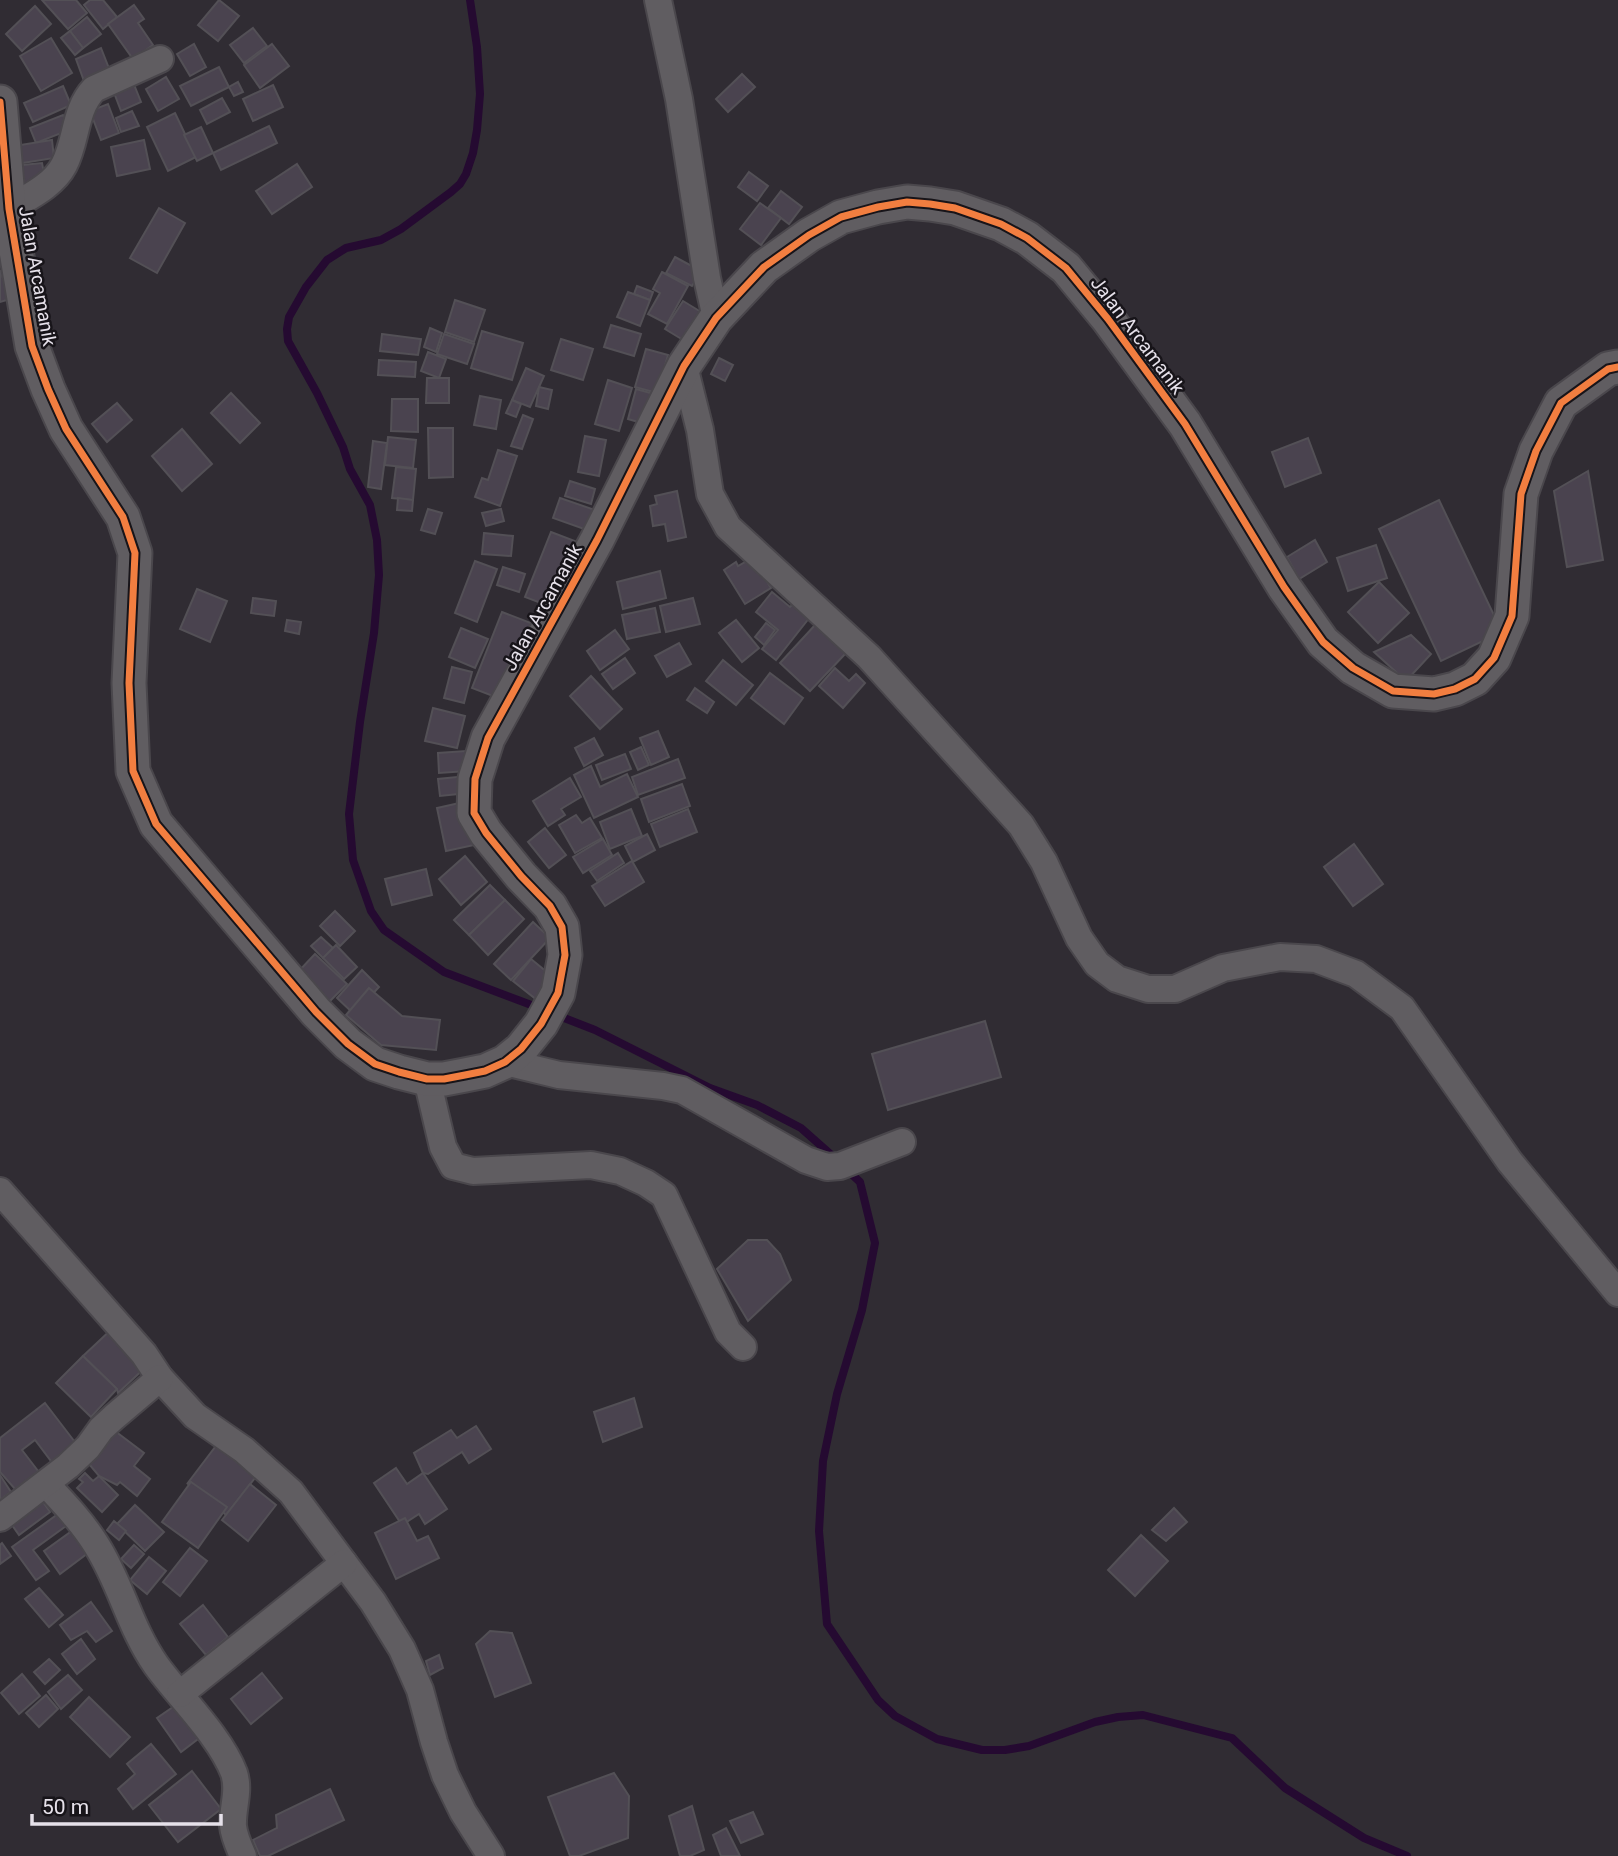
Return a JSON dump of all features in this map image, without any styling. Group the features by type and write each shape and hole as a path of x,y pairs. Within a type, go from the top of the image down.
{"street":[{"path":"658,0 679,99 707,278 716,318"},
{"path":"9,209 46,186 63,167 82,106 94,89 160,60"},
{"name":"Jalan Arcamanik","path":"0,102 9,209 32,346 66,429 123,517 135,553 129,683 133,771 156,824 316,1012 348,1044 375,1063 426,1079 444,1079 475,1073 505,1062 521,1049 541,1024 558,993 565,955 562,927 551,906 521,876 474,814 475,779 488,738 597,540 684,366 716,318 764,267 809,235 841,217 878,207 907,202 930,204 955,208 1001,224 1027,238 1066,268 1108,319 1185,424 1283,587 1323,642 1353,668 1393,691 1434,694 1455,690 1475,679 1494,658 1512,616 1521,494 1536,451 1562,403 1608,369 1618,366"},
{"path":"684,366 700,430 710,494 728,527 869,657 1021,825 1044,862 1079,938 1097,964 1117,979 1148,989 1175,989 1223,968 1280,957 1316,959 1356,974 1402,1008 1510,1162 1618,1293"},
{"path":"505,1062 559,1075 682,1090 806,1160 827,1167 840,1166 902,1142"},
{"path":"426,1079 443,1147 453,1166 473,1171 591,1165 620,1171 664,1195 728,1332 743,1347"},
{"path":"0,1191 195,1416 244,1450 302,1504 373,1602 402,1649 420,1690 445,1775 463,1812 491,1856"},
{"path":"0,1518 68,1466 88,1447 101,1429 160,1378"},
{"path":"46,1484 72,1512 97,1546 120,1592 135,1632 224,1753 234,1775 237,1795 233,1828 243,1856"},
{"path":"180,1694 344,1563"}],"building":[{"path":"42,0 76,0 87,13 68,29"},
{"path":"90,0 103,0 117,17 103,29 84,5"},
{"path":"219,0 239,16 218,41 198,25"},
{"path":"134,5 144,19 138,23 153,45 133,59 108,24"},
{"path":"35,6 51,24 22,51 6,34"},
{"path":"87,17 101,34 83,48 70,31"},
{"path":"253,28 267,46 244,63 230,45"},
{"path":"70,31 83,48 75,55 61,38"},
{"path":"51,38 72,73 41,91 20,56"},
{"path":"194,44 206,67 190,76 177,54"},
{"path":"272,44 289,66 260,88 244,65"},
{"path":"101,48 110,71 84,81 76,59"},
{"path":"219,67 229,87 191,106 180,86"},
{"path":"742,74 755,87 728,112 716,99"},
{"path":"166,77 179,99 158,111 146,89"},
{"path":"133,82 141,102 121,111 113,90"},
{"path":"238,82 243,92 234,96 229,87"},
{"path":"273,85 283,107 253,121 243,99"},
{"path":"63,86 71,105 33,122 24,103"},
{"path":"222,98 230,112 207,124 200,110"},
{"path":"108,104 119,133 101,140 90,111"},
{"path":"132,111 139,126 121,132 116,118"},
{"path":"175,113 196,157 168,171 147,127"},
{"path":"63,115 69,130 36,143 30,128"},
{"path":"269,126 277,143 221,170 213,153"},
{"path":"201,127 213,153 197,161 184,135"},
{"path":"52,140 54,158 16,164 14,146"},
{"path":"144,140 150,169 117,176 111,147"},
{"path":"42,163 45,179 17,185 13,166"},
{"path":"297,164 312,187 272,214 256,191"},
{"path":"749,172 768,186 757,201 738,187"},
{"path":"781,191 802,207 789,224 768,208"},
{"path":"760,203 781,218 761,245 740,229"},
{"path":"159,208 185,223 157,273 130,258"},
{"path":"675,257 701,271 692,286 666,273"},
{"path":"0,270 10,299 0,302"},
{"path":"662,272 688,286 667,324 648,314 660,293 653,289"},
{"path":"637,286 653,292 650,300 634,294"},
{"path":"628,292 650,300 640,326 617,317"},
{"path":"455,300 485,310 474,342 445,332"},
{"path":"683,301 706,315 688,343 665,329"},
{"path":"611,325 641,334 634,356 604,347"},
{"path":"430,328 442,333 436,352 424,347"},
{"path":"482,331 523,343 512,380 471,368"},
{"path":"382,334 421,339 418,355 380,351"},
{"path":"444,334 474,344 467,364 437,354"},
{"path":"561,339 593,349 583,380 551,370"},
{"path":"646,349 668,355 657,393 635,387"},
{"path":"428,352 446,359 439,378 421,371"},
{"path":"719,358 733,365 725,381 711,374"},
{"path":"379,360 416,362 415,377 378,375"},
{"path":"526,368 544,376 530,407 512,400"},
{"path":"427,378 449,378 449,403 426,403"},
{"path":"608,380 632,388 619,431 595,424"},
{"path":"539,387 552,390 548,409 536,406"},
{"path":"636,389 654,394 645,424 628,419"},
{"path":"231,393 260,423 240,443 211,413"},
{"path":"480,396 501,400 496,429 474,425"},
{"path":"392,399 418,399 418,432 391,431"},
{"path":"512,400 521,404 516,417 506,413"},
{"path":"117,403 132,420 107,442 92,424"},
{"path":"523,415 533,419 522,449 511,446"},
{"path":"428,428 453,428 453,477 429,478"},
{"path":"182,429 212,464 182,491 152,456"},
{"path":"585,436 606,440 599,476 578,472"},
{"path":"388,437 416,440 413,468 385,465"},
{"path":"1308,438 1321,473 1285,487 1272,452"},
{"path":"373,441 387,443 381,489 368,487"},
{"path":"498,450 517,456 500,506 475,497 482,478 488,480"},
{"path":"396,467 416,469 413,500 392,498"},
{"path":"1588,471 1603,560 1567,567 1554,491"},
{"path":"570,481 595,489 591,504 565,496"},
{"path":"677,491 686,537 668,541 665,524 653,526 650,506 657,504 655,496"},
{"path":"398,498 413,500 412,511 397,510"},
{"path":"560,498 595,510 587,530 553,518"},
{"path":"1439,500 1502,632 1441,661 1379,529"},
{"path":"428,509 442,513 435,534 421,530"},
{"path":"501,509 504,521 486,526 482,513"},
{"path":"551,532 580,543 554,608 525,597"},
{"path":"484,533 513,536 511,556 482,554"},
{"path":"1315,540 1327,562 1299,579 1287,557"},
{"path":"1376,545 1387,578 1348,591 1337,558"},
{"path":"752,558 771,588 745,604 724,570 736,562 738,566"},
{"path":"475,561 497,569 477,622 455,613"},
{"path":"503,567 525,574 519,592 497,585"},
{"path":"660,571 666,598 623,609 617,582"},
{"path":"1379,582 1409,613 1378,643 1348,612"},
{"path":"197,589 227,601 210,642 180,629"},
{"path":"772,592 790,607 793,604 810,617 776,660 762,649 778,630 756,612"},
{"path":"253,598 276,601 274,616 251,613"},
{"path":"693,598 700,624 666,632 660,606"},
{"path":"655,608 660,632 627,639 622,615"},
{"path":"502,612 536,625 506,701 472,688"},
{"path":"287,620 301,622 299,634 285,631"},
{"path":"736,620 759,648 742,662 719,633"},
{"path":"766,623 775,630 764,645 755,637"},
{"path":"816,624 847,652 810,691 780,663"},
{"path":"461,628 488,639 475,668 449,657"},
{"path":"615,630 629,649 600,670 587,651"},
{"path":"1411,635 1431,654 1406,681 1374,652"},
{"path":"679,643 691,664 667,677 655,656"},
{"path":"625,658 635,673 613,689 602,674"},
{"path":"723,660 753,685 736,705 706,681"},
{"path":"452,667 472,672 464,703 444,698"},
{"path":"835,668 849,681 856,674 865,683 843,708 819,686"},
{"path":"770,673 803,698 784,724 751,698"},
{"path":"591,676 622,709 600,729 570,696"},
{"path":"695,688 714,702 707,713 687,700"},
{"path":"433,708 465,716 457,748 425,741"},
{"path":"658,731 669,757 651,765 640,738"},
{"path":"594,738 603,755 584,766 575,748"},
{"path":"641,747 649,765 638,770 630,752"},
{"path":"466,751 467,771 439,773 438,753"},
{"path":"625,754 631,769 602,780 596,765"},
{"path":"678,759 685,778 638,795 632,777"},
{"path":"591,766 600,787 627,774 638,797 594,818 574,775"},
{"path":"467,776 468,793 440,796 438,779"},
{"path":"570,778 581,797 561,809 565,815 548,826 533,801"},
{"path":"682,784 690,806 649,822 641,799"},
{"path":"464,802 474,845 446,851 437,808"},
{"path":"631,809 642,836 610,849 600,822"},
{"path":"688,809 697,832 660,847 651,824"},
{"path":"576,815 582,823 590,818 602,838 575,853 559,825"},
{"path":"545,828 566,855 549,868 528,842"},
{"path":"647,834 655,850 633,862 625,846"},
{"path":"603,839 612,855 583,873 573,857"},
{"path":"1354,844 1383,884 1353,906 1324,867"},
{"path":"618,853 624,863 597,881 590,871"},
{"path":"465,856 487,882 461,905 439,879"},
{"path":"632,861 644,882 605,906 592,886"},
{"path":"426,869 432,895 392,905 385,879"},
{"path":"490,885 505,900 469,935 454,920"},
{"path":"505,900 524,919 488,955 469,935"},
{"path":"335,911 355,931 340,946 320,926"},
{"path":"533,922 550,938 511,980 494,964"},
{"path":"321,937 333,948 323,958 311,946"},
{"path":"336,945 357,967 344,979 323,958"},
{"path":"315,954 347,984 328,1003 297,973"},
{"path":"531,959 559,982 542,1004 513,981"},
{"path":"362,970 379,987 354,1014 337,998"},
{"path":"369,988 402,1016 440,1020 436,1050 381,1045 346,1015"},
{"path":"985,1021 1001,1077 888,1110 872,1054"},
{"path":"748,1240 767,1240 780,1254 791,1280 748,1321 717,1269"},
{"path":"114,1327 149,1364 118,1393 83,1356"},
{"path":"83,1356 117,1389 91,1417 56,1383"},
{"path":"634,1398 642,1427 603,1442 594,1412"},
{"path":"45,1403 81,1450 57,1469 35,1440 22,1450 45,1480 23,1498 0,1472 0,1438"},
{"path":"476,1426 491,1449 469,1463 462,1452 428,1474 423,1473 414,1453 451,1430 457,1438"},
{"path":"115,1431 144,1453 134,1466 150,1479 137,1496 120,1482 117,1485 99,1476 89,1464"},
{"path":"222,1438 262,1469 226,1515 191,1482 187,1484"},
{"path":"396,1468 407,1484 423,1473 447,1509 425,1524 419,1514 402,1525 374,1483"},
{"path":"85,1473 93,1481 99,1476 118,1495 102,1512 77,1488 83,1482 79,1479"},
{"path":"0,1475 11,1492 0,1500"},
{"path":"191,1482 227,1507 198,1548 162,1522"},
{"path":"250,1484 276,1505 248,1541 222,1520"},
{"path":"39,1496 50,1512 19,1535 7,1518"},
{"path":"135,1505 164,1532 145,1551 117,1524"},
{"path":"1174,1508 1187,1522 1166,1541 1152,1530"},
{"path":"58,1514 66,1526 33,1550 49,1571 36,1580 12,1547"},
{"path":"405,1518 417,1541 428,1536 439,1558 396,1579 375,1533"},
{"path":"114,1521 126,1531 119,1540 107,1530"},
{"path":"76,1528 92,1550 60,1574 44,1551"},
{"path":"1141,1535 1168,1561 1135,1596 1108,1570"},
{"path":"2,1543 11,1556 0,1564 0,1545"},
{"path":"134,1545 144,1554 131,1568 121,1559"},
{"path":"190,1548 207,1561 180,1596 163,1582"},
{"path":"149,1557 166,1571 147,1594 130,1580"},
{"path":"39,1588 63,1615 49,1627 25,1599"},
{"path":"91,1602 112,1631 96,1642 87,1631 71,1640 60,1625"},
{"path":"203,1605 228,1637 206,1655 180,1624"},
{"path":"490,1631 512,1633 531,1683 495,1697 476,1644"},
{"path":"81,1639 95,1659 77,1674 62,1654"},
{"path":"439,1655 443,1668 430,1675 426,1661"},
{"path":"49,1659 60,1670 45,1684 34,1672"},
{"path":"262,1673 282,1698 251,1724 231,1699"},
{"path":"22,1674 40,1696 19,1714 1,1693"},
{"path":"68,1675 82,1690 61,1709 48,1692"},
{"path":"46,1695 58,1709 39,1727 26,1713"},
{"path":"89,1697 130,1737 110,1757 70,1717"},
{"path":"179,1703 202,1736 181,1752 157,1718"},
{"path":"151,1744 176,1774 133,1809 118,1789 135,1774 127,1764"},
{"path":"192,1771 221,1809 178,1842 149,1805"},
{"path":"614,1773 629,1796 628,1838 579,1856 570,1856 548,1797"},
{"path":"330,1789 344,1820 268,1856 260,1856 253,1840 277,1828 276,1815"},
{"path":"692,1806 704,1850 690,1856 680,1856 669,1816"},
{"path":"753,1812 763,1834 741,1843 730,1821"},
{"path":"726,1828 740,1856 721,1856 713,1835"}],"waterway":[{"path":"470,0 480,94 473,153 466,174 451,192 401,229 381,240 346,248 327,260 306,287 289,317 287,329 288,341 317,393 343,447 350,469 370,505 377,540 379,575 374,633 349,814 353,860 371,911 384,930 444,972 542,1009"},
{"path":"554,1014 595,1030 710,1088 757,1105 801,1128 836,1159"},
{"path":"845,1168 860,1182 875,1243 862,1310 837,1394 823,1461 819,1531 827,1624 878,1700 895,1716 937,1739 982,1750 1029,1746 1095,1722 1143,1715 1232,1738 1285,1788 1364,1838 1407,1856"}],"cycle path":[{"path":"0,102 9,209 32,346 66,429 123,517 135,553 129,683 133,771 156,824 316,1012 348,1044 375,1064 427,1079 444,1079 485,1071 505,1062 521,1049 541,1024 558,993 565,955 562,927 550,906 521,876 486,833 474,813 475,779 488,738 597,540 684,366 716,318 764,267 809,235 841,217 878,207 907,202 930,204 955,208 1001,224 1027,238 1066,268 1108,319 1185,424 1284,587 1323,642 1353,668 1393,691 1434,694 1455,689 1475,679 1494,658 1512,616 1521,494 1536,451 1561,403 1608,369 1618,367"}]}
